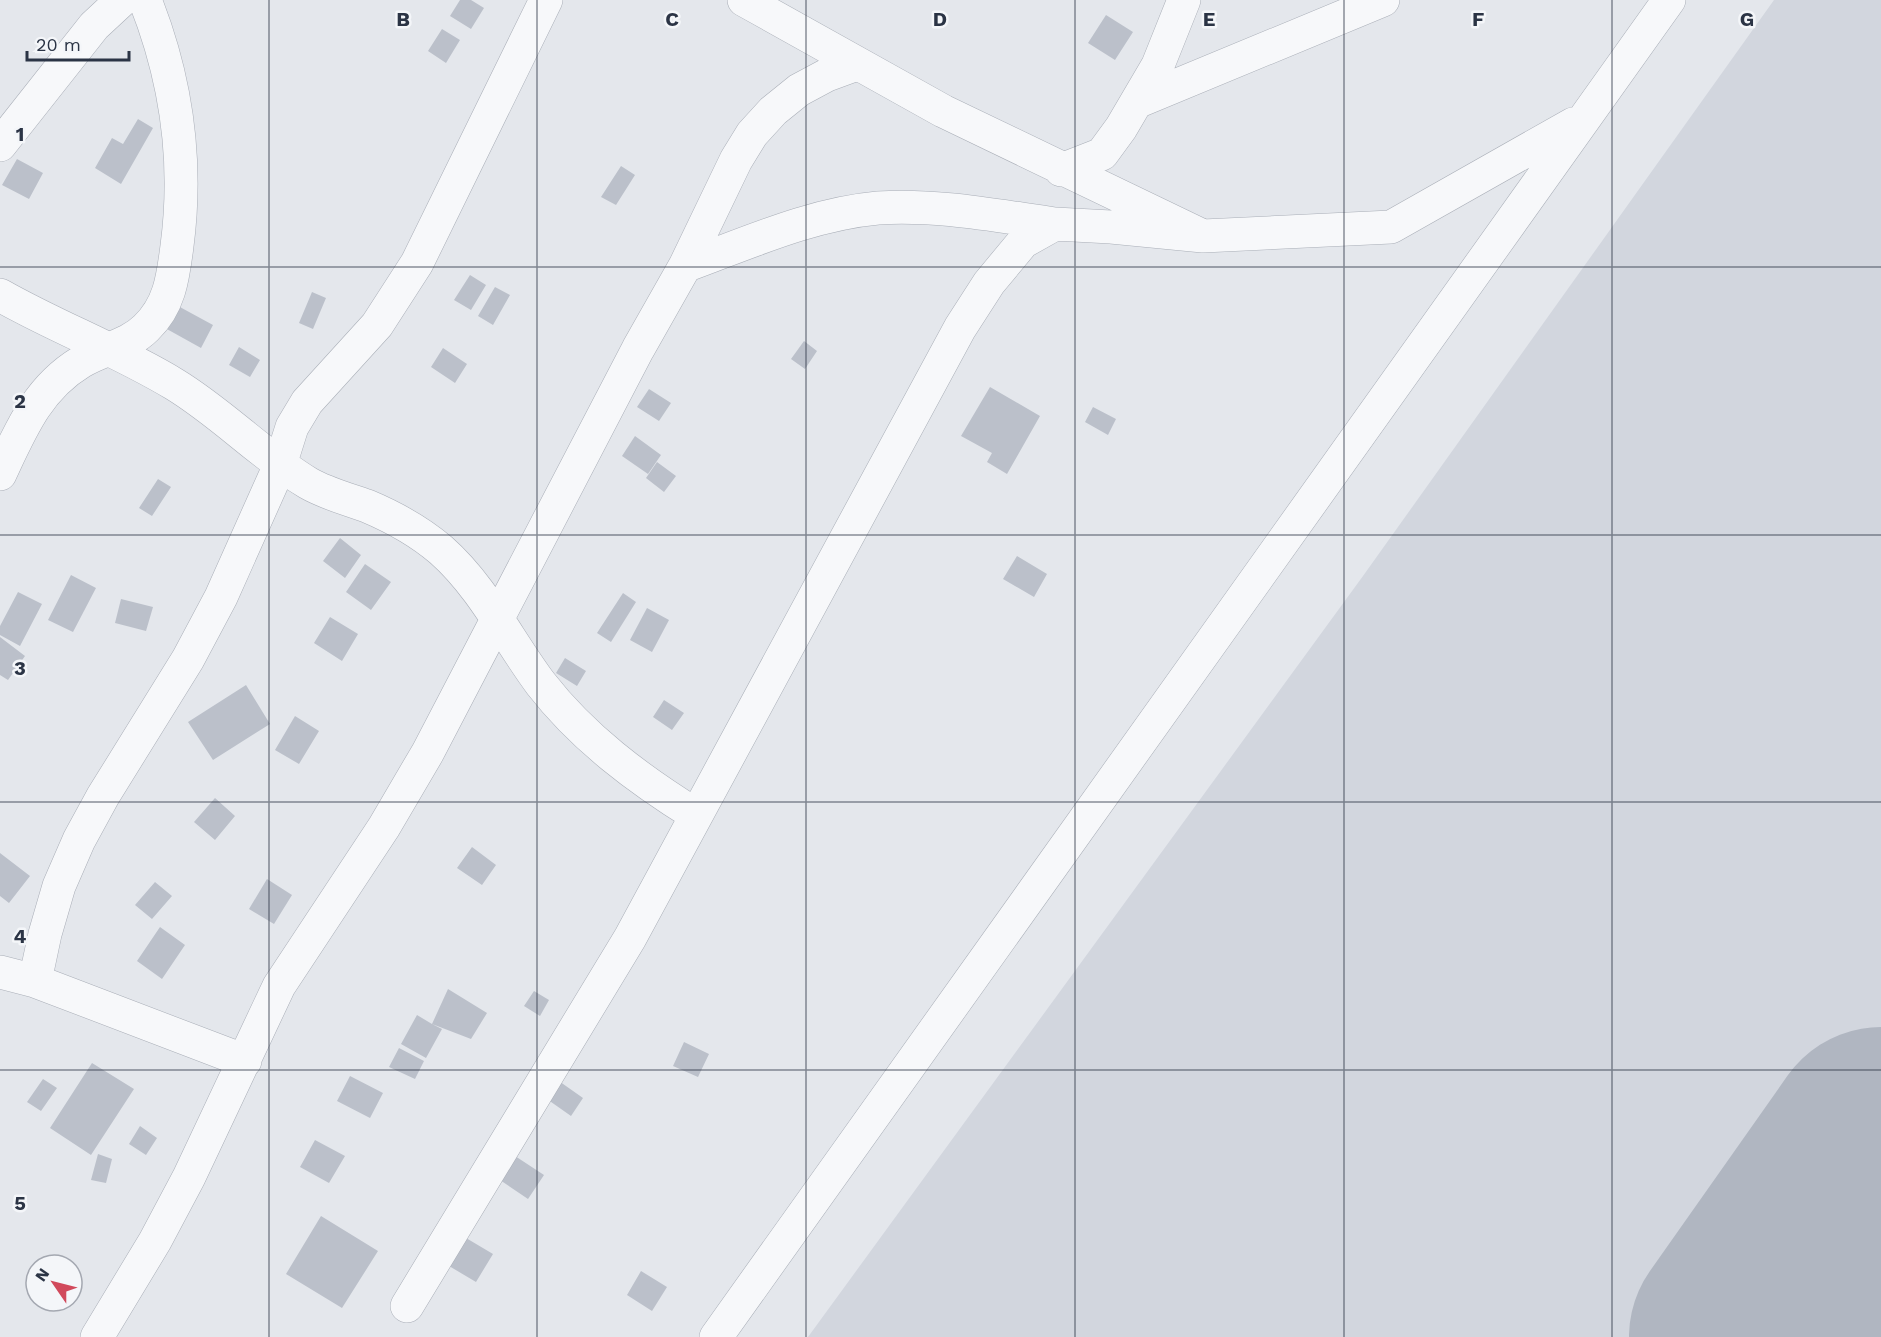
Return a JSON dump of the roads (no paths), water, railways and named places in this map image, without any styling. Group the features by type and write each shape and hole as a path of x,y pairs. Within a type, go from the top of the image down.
{"street":[{"path":"0,145 94,26 122,0"},
{"path":"0,474 24,421 47,389 82,361 126,342 143,330 166,301 172,282 180,223 181,183 175,102 161,45 145,0"},
{"path":"35,981 45,934 59,886 79,840 194,649 231,576 280,465 292,427 307,402 377,325 417,264 546,0"},
{"path":"744,0 943,111 1062,171 1203,236"},
{"path":"1062,171 1102,154 1139,101 1158,65 1184,0"},
{"path":"1139,101 1383,0"},
{"path":"716,1337 1669,0"},
{"path":"97,1337 189,1177 279,986 384,827 439,733 638,349 685,266 735,160 752,134 773,111 799,90 827,75 857,64"},
{"path":"685,266 806,221 877,208 944,208 1055,224 1203,236 1391,227 1583,119"},
{"path":"407,1306 630,938 960,328 989,283 1023,242 1055,224"},
{"path":"0,295 174,384 206,406 280,465 311,484 367,506 418,533 462,571 481,594 543,686 599,745 646,782 696,815"},
{"path":"0,972 35,981 245,1061"}]}
